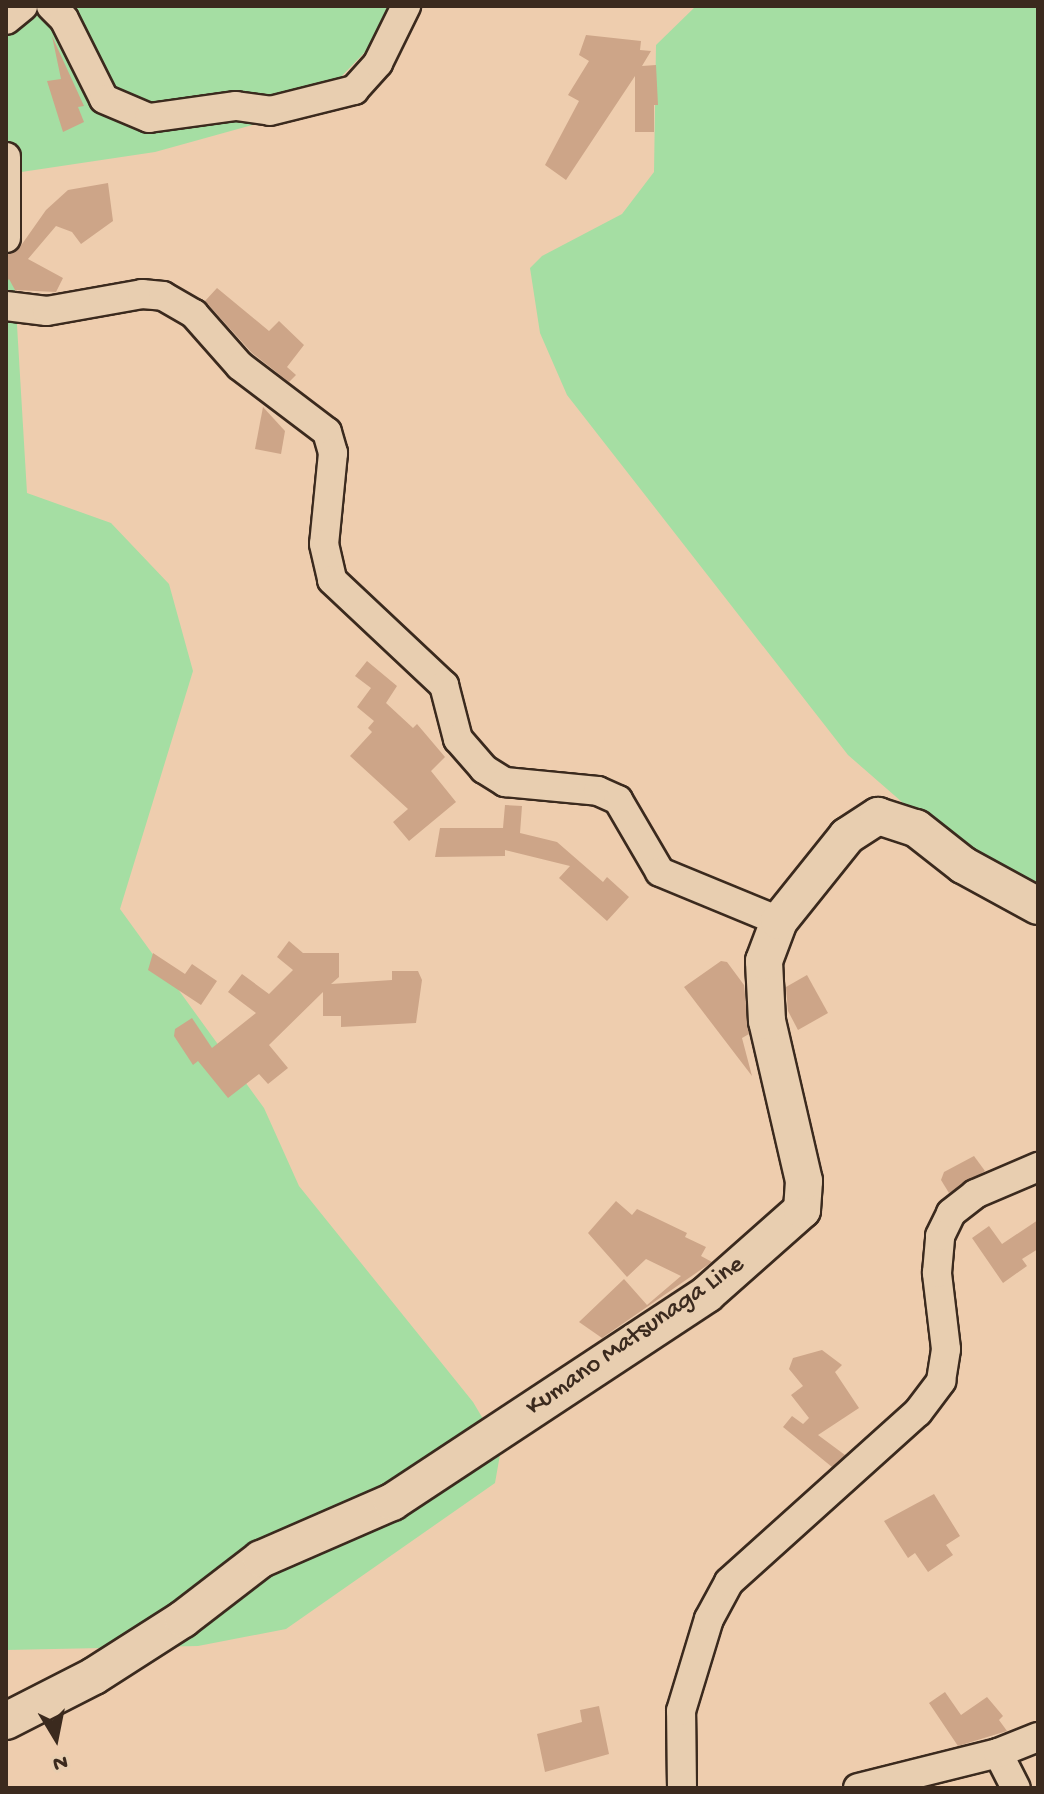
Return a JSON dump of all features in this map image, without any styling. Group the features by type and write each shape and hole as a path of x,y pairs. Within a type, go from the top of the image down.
{"main road":[{"name":"Kumano Matsunaga Line","path":"6,1721 94,1676 183,1619 261,1559 392,1502 707,1294 781,1233 802,1210 804,1181 767,1021 764,961 779,921 847,836 878,816 916,828 963,865 1038,906"}],"street":[{"path":"6,20 23,6"},
{"path":"51,6 64,19 104,99 149,118 236,106 270,111 354,90 378,63 406,6"},
{"path":"6,157 6,238"},
{"path":"6,306 47,311 142,294 163,296 194,314 240,366 327,432 333,453 324,544 332,580 444,685 458,739 484,769 505,782 598,791 618,800 660,872 779,921"},
{"path":"682,1788 681,1711 709,1619 729,1582 918,1412 941,1381 946,1349 937,1273 940,1236 951,1213 975,1194 1038,1167"},
{"path":"858,1788 998,1753 1038,1737"},
{"path":"998,1753 1016,1788"}],"green space":[{"path":"6,6 394,6 365,52 310,109 155,152 8,174 27,493 111,523 169,584 193,671 120,909 264,1108 299,1186 473,1402 501,1449 495,1483 286,1629 198,1646 6,1650"},
{"path":"696,6 1038,6 1038,886 918,816 848,755 567,395 540,333 530,268 542,256 622,214 654,172 656,45"}],"building":[{"path":"586,35 641,41 640,50 651,51 642,66 656,65 658,105 654,105 654,132 635,132 635,76 566,180 545,165 579,101 568,95 589,61 579,55"},
{"path":"52,36 84,106 78,107 84,122 63,132 47,81 61,79"},
{"path":"108,183 113,221 81,244 72,232 56,226 28,259 63,278 56,292 15,290 9,279 6,283 8,254 20,247 46,210 68,190"},
{"path":"217,288 269,331 279,321 304,345 287,367 296,375 289,382 252,353 205,301"},
{"path":"263,407 285,431 281,454 255,449"},
{"path":"367,661 397,686 386,703 413,728 417,724 445,757 431,771 456,802 409,841 393,822 408,809 350,756 372,732 368,728 374,721 357,707 371,688 355,676"},
{"path":"505,805 522,806 520,833 557,842 603,882 607,877 629,897 607,921 559,878 570,866 505,850 505,856 435,857 440,828 503,828"},
{"path":"289,941 303,953 339,953 339,977 331,984 392,980 392,971 418,971 422,980 416,1023 341,1027 341,1016 323,1016 323,992 269,1045 288,1068 268,1084 259,1074 228,1098 198,1061 193,1065 174,1036 175,1029 192,1018 212,1048 256,1013 228,992 242,974 269,994 293,970 277,957"},
{"path":"153,953 185,974 192,964 217,981 201,1005 148,970"},
{"path":"721,961 727,962 744,985 749,1034 742,1038 752,1076 684,987"},
{"path":"807,975 828,1013 798,1030 788,1011 786,987"},
{"path":"974,1156 985,1171 949,1193 941,1180 944,1172"},
{"path":"616,1201 632,1215 637,1209 687,1233 685,1237 706,1247 701,1256 712,1262 602,1338 579,1322 624,1279 647,1305 681,1276 646,1259 627,1277 588,1233"},
{"path":"1038,1220 1038,1249 1022,1259 1027,1266 1003,1283 972,1238 989,1226 1002,1244"},
{"path":"822,1350 842,1365 835,1372 859,1408 818,1435 845,1455 832,1467 783,1427 792,1416 803,1424 809,1418 791,1395 803,1386 789,1369 793,1358"},
{"path":"934,1494 960,1536 946,1545 953,1555 928,1572 915,1553 908,1558 884,1521"},
{"path":"945,1692 961,1715 987,1697 1003,1716 999,1720 1007,1731 958,1746 929,1703"},
{"path":"599,1706 609,1754 545,1772 537,1734 582,1722 580,1710"}]}
